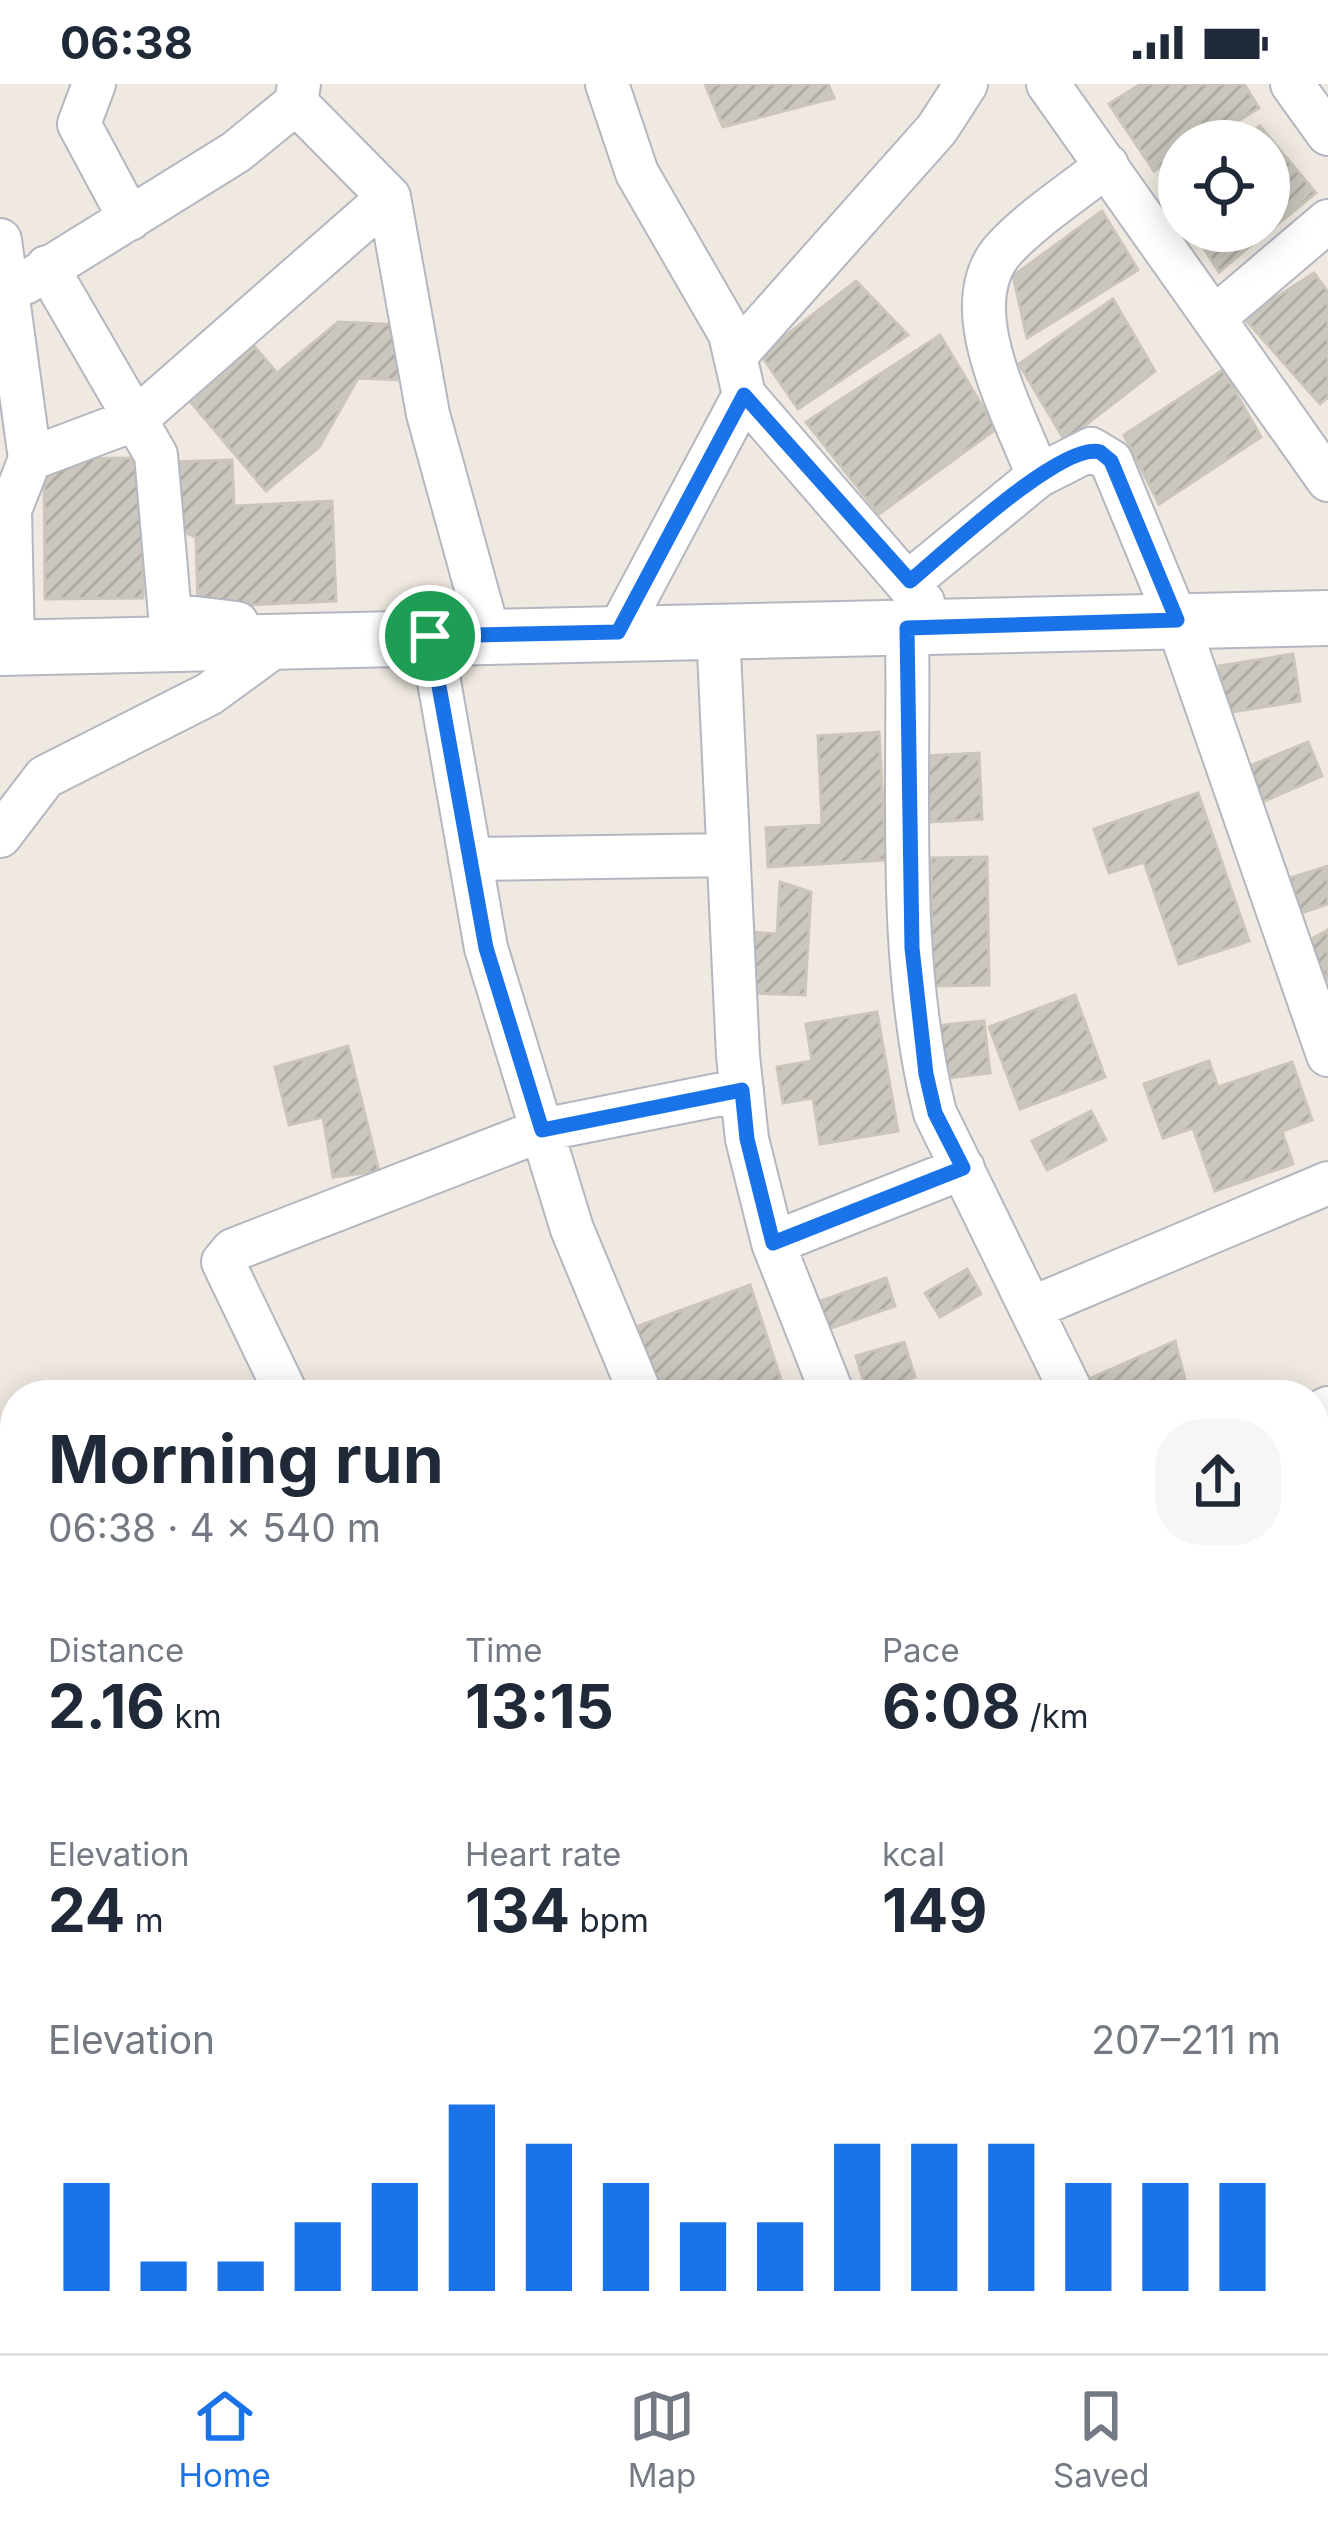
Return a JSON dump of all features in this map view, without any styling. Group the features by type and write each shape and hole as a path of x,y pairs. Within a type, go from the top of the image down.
{"street":[{"path":"94,84 79,124 130,219"},
{"path":"607,84 637,172 718,308 740,375 919,612 912,948 923,1053 935,1113 1066,1380"},
{"path":"618,632 740,375 937,129 966,84"},
{"path":"1048,84 1328,479"},
{"path":"1292,84 1328,134"},
{"path":"5,299 46,267 236,152 298,93 389,196 428,414 489,634"},
{"path":"1038,476 985,333 980,303 1003,250 1107,165"},
{"path":"30,459 136,419 389,196"},
{"path":"1215,317 1328,221"},
{"path":"0,240 30,459 10,510 6,648 718,630 919,612 1177,620 1328,618"},
{"path":"46,267 156,455 170,615 357,638"},
{"path":"919,612 1038,476 1091,449 1111,461 1177,620 1328,1055"},
{"path":"718,630 747,1139 773,1243 827,1380"},
{"path":"430,636 486,948 572,1228 635,1380"},
{"path":"0,836 45,777 209,694 283,640"},
{"path":"470,859 728,855"},
{"path":"280,1380 224,1262 233,1250 542,1130 742,1090"},
{"path":"773,1243 963,1168"},
{"path":"1034,1307 1328,1183"}],"building":[{"path":"705,84 828,84 834,98 723,127"},
{"path":"1141,84 1244,84 1259,108 1239,120 1158,120 1158,169 1154,171 1109,104"},
{"path":"1290,162 1316,193 1290,214"},
{"path":"1102,211 1138,270 1027,338 1013,276"},
{"path":"1206,252 1243,252 1219,272"},
{"path":"1314,273 1328,292 1328,397 1320,404 1244,318"},
{"path":"856,281 908,335 798,409 761,355"},
{"path":"1113,299 1155,371 1065,441 1019,364"},
{"path":"338,322 405,325 402,380 358,378 319,447 266,491 183,393 248,339 277,373"},
{"path":"940,335 996,429 879,514 806,422"},
{"path":"1223,370 1261,437 1159,504 1124,435"},
{"path":"142,458 143,598 45,599 44,459"},
{"path":"232,460 234,506 332,501 336,601 198,607 196,537 172,527 170,462"},
{"path":"1293,654 1300,701 1226,713 1219,666"},
{"path":"879,732 886,860 768,867 766,828 822,825 818,736"},
{"path":"1308,742 1322,776 1262,802 1247,767"},
{"path":"979,753 982,819 930,822 926,756"},
{"path":"1198,793 1249,941 1179,964 1144,862 1109,873 1094,829"},
{"path":"987,857 989,985 932,986 931,858"},
{"path":"1328,866 1328,904 1301,913 1290,878"},
{"path":"780,882 811,892 805,995 750,993 753,932 777,934"},
{"path":"1328,930 1328,982 1306,942"},
{"path":"1075,995 1105,1077 1020,1109 989,1027"},
{"path":"877,1012 898,1131 820,1144 813,1098 783,1103 777,1067 812,1061 806,1024"},
{"path":"984,1021 990,1073 938,1079 933,1026"},
{"path":"348,1046 379,1171 333,1177 323,1117 289,1125 275,1067"},
{"path":"1209,1061 1218,1087 1292,1062 1312,1120 1282,1131 1293,1164 1215,1191 1193,1128 1163,1138 1144,1084"},
{"path":"1091,1111 1106,1140 1047,1170 1032,1141"},
{"path":"967,1269 981,1294 940,1317 925,1293"},
{"path":"886,1278 895,1306 825,1330 815,1303"},
{"path":"750,1285 781,1380 654,1380 636,1327"},
{"path":"1175,1341 1185,1380 1087,1380"},
{"path":"904,1342 915,1377 863,1380 856,1356"}],"route":[{"path":"744,395 910,581 1038,476 1091,449 1111,461 1177,620 907,628 912,948 935,1113 963,1168 773,1243 747,1139 742,1090 542,1130 486,948 430,636 618,632 744,395"}]}
